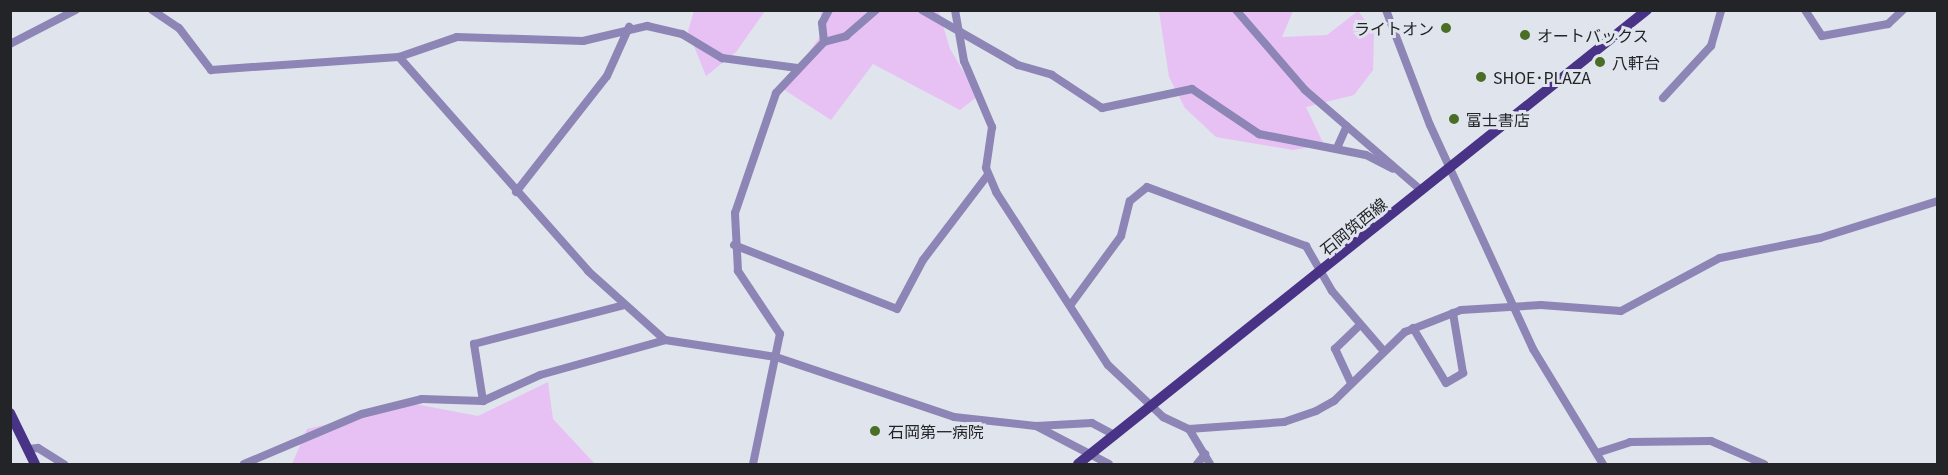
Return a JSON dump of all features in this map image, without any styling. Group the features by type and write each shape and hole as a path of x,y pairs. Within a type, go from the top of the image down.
{"main road":[{"name":"石岡筑西線","path":"1078,465 1647,10"},
{"path":"11,413 35,465"}],"street":[{"path":"10,44 76,10"},
{"path":"152,10 179,28 212,70 399,57 457,37 583,41 629,27 682,34 722,58 797,68"},
{"path":"824,42 822,23 829,10"},
{"path":"753,465 776,357 777,326 747,293 734,245 735,213 776,93 797,68 824,42 846,36 876,10"},
{"path":"922,10 1018,64 1052,75 1102,108 1192,89 1259,134 1304,147 1337,148 1394,169"},
{"path":"734,245 897,309 923,260 987,176 992,127 964,61 962,33 955,10"},
{"path":"1236,10 1305,90 1421,190"},
{"path":"1386,10 1450,167 1513,307 1543,369 1603,465"},
{"path":"1663,98 1710,46 1721,10"},
{"path":"1805,10 1822,36 1888,24 1903,10"},
{"path":"516,192 607,76 629,27"},
{"path":"399,57 516,192 621,306 665,340"},
{"path":"1337,148 1347,126"},
{"path":"987,176 1072,303 1108,365 1163,417 1189,429 1295,419 1335,401 1383,350 1413,328 1453,313 1513,307 1621,311 1713,260 1820,238 1938,201"},
{"path":"1072,303 1121,236 1125,213 1141,187 1306,246 1321,272 1383,350"},
{"path":"483,401 474,344 621,306"},
{"path":"1413,328 1446,383 1463,373 1453,313"},
{"path":"1351,382 1335,349 1359,326"},
{"path":"244,465 362,414 422,399 483,401 540,375 665,340 776,357 923,409 1036,426 1092,423 1115,435"},
{"path":"1036,426 1109,465"},
{"path":"1189,429 1210,465"},
{"path":"1597,453 1630,442 1711,441 1764,465"},
{"path":"28,449 38,448 64,465"},
{"path":"1197,465 1205,454"}],"shaded area":[{"path":"694,11 765,11 736,52 706,76 688,31"},
{"path":"820,11 939,12 950,49 978,96 960,110 873,64 831,120 783,89 824,31"},
{"path":"1159,11 1293,11 1282,37 1327,35 1358,11 1374,32 1373,70 1354,95 1306,107 1324,145 1293,150 1216,137 1185,108 1169,77"},
{"path":"548,382 553,419 595,464 292,464 307,429 415,404 478,416"}],"place":[{"name":"ライトオン","path":"1446,28"},
{"name":"オートバックス","path":"1525,35"},
{"name":"八軒台","path":"1600,62"},
{"name":"SHOE･PLAZA","path":"1481,77"},
{"name":"富士書店","path":"1454,119"},
{"name":"石岡第一病院","path":"875,431"}]}
